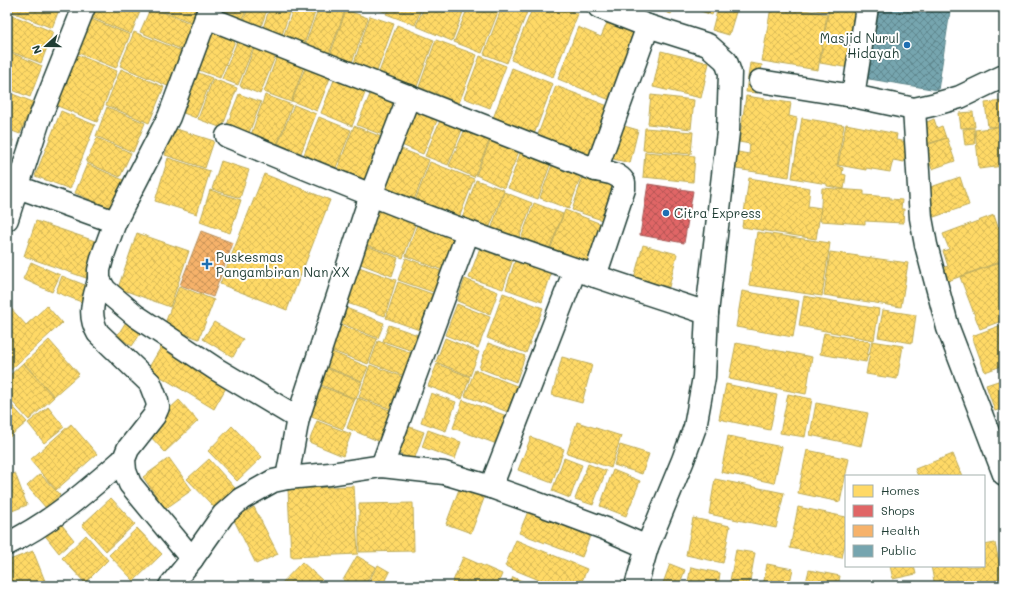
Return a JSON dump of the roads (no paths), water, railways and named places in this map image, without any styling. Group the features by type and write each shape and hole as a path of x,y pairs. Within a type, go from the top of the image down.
{"street":[{"path":"7,219 39,120 84,7"},
{"path":"599,7 648,26 708,45 746,77 853,96 914,109 960,97 1004,76"},
{"path":"853,96 867,7"},
{"path":"7,544 42,525 75,501 124,459 128,450 154,416 158,407 150,383 98,333 94,326 92,307 99,280 99,270 102,256 115,222 169,117 208,12 410,96 596,170 614,174 621,178 624,182 624,189 585,273 491,487"},
{"path":"596,170 648,26"},
{"path":"636,586 647,547 695,427 704,376 706,313 728,132 746,77"},
{"path":"287,478 298,418 371,195 410,96"},
{"path":"914,109 921,218 926,245 948,328 1004,474"},
{"path":"227,136 371,195 468,232 706,313"},
{"path":"18,187 115,222"},
{"path":"382,466 468,232"},
{"path":"99,280 105,290 113,298 136,316 216,369 298,418"},
{"path":"124,459 125,471 130,484 192,559"},
{"path":"170,586 192,559 223,515 241,499 274,480 330,474 382,466 444,473 491,487 599,526 647,547"}],"place":[{"name":"Masjid Nurul Hidayah","path":"907,45"},
{"name":"Citra Express","path":"666,213"},
{"name":"Puskesmas Pangambiran Nan XX","path":"207,264"}]}
